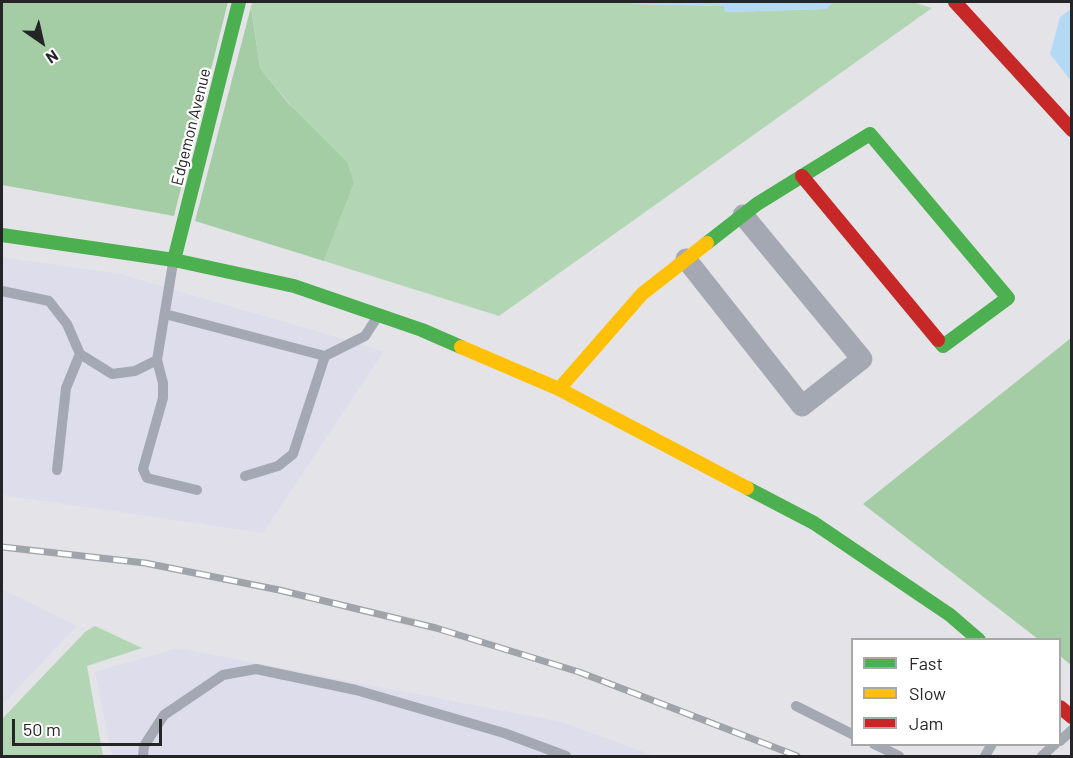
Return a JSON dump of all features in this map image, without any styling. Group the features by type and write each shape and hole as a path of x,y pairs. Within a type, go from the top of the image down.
{"street":[{"name":"Edgemon Avenue","path":"174,260 239,2"},
{"path":"955,2 1071,130"},
{"path":"558,388 642,294 743,215 802,176 870,134 1008,297 943,346 802,176"},
{"path":"686,259 802,406 810,400 862,359 743,215"},
{"path":"2,235 174,260 294,286 422,330 558,388 814,523 950,615 978,638"}],"lane":[{"path":"174,260 157,360 163,383 163,398 143,470 147,478 197,490"},
{"path":"2,291 49,301 68,324 80,354 112,374 135,371 157,360"},
{"path":"165,314 325,356 365,336 378,315"},
{"path":"57,470 66,388 80,354"},
{"path":"245,476 278,466 293,454 325,356"},
{"path":"143,756 144,746 164,715 223,675 256,669 356,690 504,733 566,756"},
{"path":"796,706 851,734"},
{"path":"878,746 898,756"}],"shaded area":[{"path":"2,257 120,274 384,351 263,533 2,495"},
{"path":"2,589 77,626 2,705"},
{"path":"178,648 562,722 655,756 112,756 95,672"}],"green space":[{"path":"2,2 228,2 174,216 2,185"},
{"path":"253,2 629,2 724,6 726,12 826,9 833,2 913,2 932,8 499,316 324,261 354,183 260,68 251,6"},
{"path":"251,7 260,68 288,103 347,162 354,183 324,261 195,221"},
{"path":"1071,338 1071,665 1061,657 1061,638 1037,638 863,504"},
{"path":"95,626 142,648 87,666 103,756 2,756 2,719 85,632"}],"water":[{"path":"629,2 833,2 827,9 725,12 724,6"},
{"path":"1071,9 1071,81 1050,54 1060,17"}],"railway":[{"path":"2,547 145,563 279,590 436,628 579,672 797,756"}],"traffic: fast":[{"path":"174,260 239,2"},
{"path":"707,243 757,204 870,134 1008,298 943,346 938,340"},
{"path":"2,235 174,260 294,286 422,330 461,347"},
{"path":"747,488 814,523 950,615 977,638"}],"traffic: slow":[{"path":"559,389 642,294 707,243"},
{"path":"461,347 559,389 747,488"}],"traffic: jam":[{"path":"955,2 1072,130"},
{"path":"802,176 938,340"},
{"path":"1061,708 1072,717"}]}
